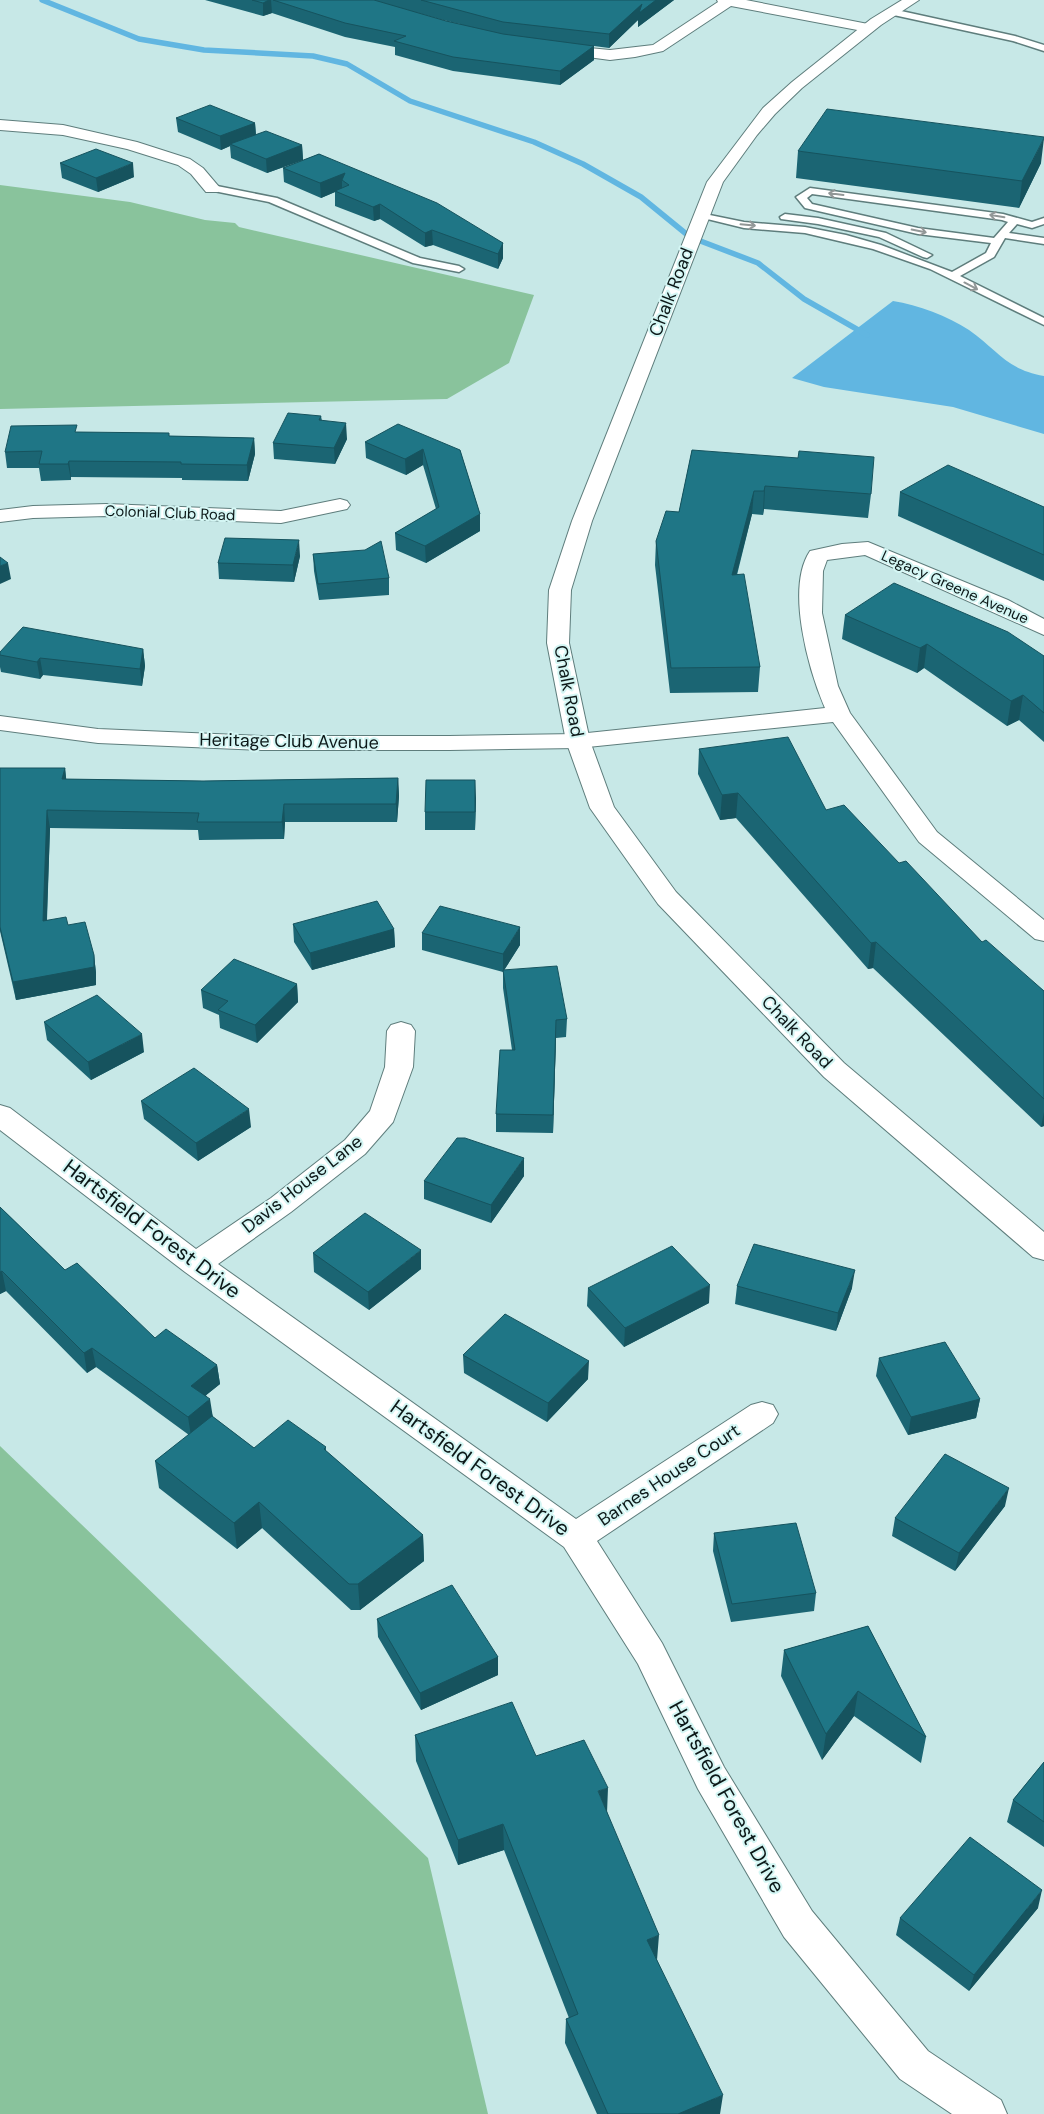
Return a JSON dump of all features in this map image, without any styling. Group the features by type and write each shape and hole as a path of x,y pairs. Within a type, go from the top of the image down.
{"street":[{"name":"Chalk Road","path":"912,0 868,28 797,85 769,111 715,182 700,216 582,521 560,590 558,643 578,741 602,808 666,898 834,1070 1044,1249"},
{"path":"542,47 610,54 658,48 726,1 868,28"},
{"path":"0,125 63,130 131,145 184,162 197,171 212,188"},
{"name":"Colonial Club Road","path":"0,516 33,512 107,510 281,517 340,505"},
{"name":"Legacy Greene Avenue","path":"1044,628 1000,605 868,548 842,550 818,556 812,571 811,612 827,686 839,714 928,836 1044,933"},
{"path":"578,741 839,714"},
{"name":"Heritage Club Avenue","path":"0,722 98,736 262,743 578,741"},
{"name":"Davis House Lane","path":"196,1264 281,1205 355,1147 383,1115 399,1067 401,1031"},
{"name":"Hartsfield Forest Drive","path":"0,1115 196,1264 576,1537 650,1654 711,1778 798,1924 914,2065 987,2114"},
{"name":"Barnes House Court","path":"576,1537 762,1414"}],"lane":[{"path":"892,12 1006,37 1044,48"},
{"path":"212,188 241,192 273,200 416,261 459,269"},
{"path":"1044,221 1032,225 1015,220 810,191 801,197 808,206 918,231 1044,241"},
{"path":"790,217 805,202"},
{"path":"700,216 769,216 818,220 882,235 962,270"},
{"path":"700,216 744,225 805,230 846,238 934,266 1044,322"},
{"path":"952,276 990,255 1000,238 1015,220"}],"green space":[{"path":"0,185 130,202 205,220 235,223 239,227 534,295 509,363 447,399 0,409"},
{"path":"0,1446 428,1858 488,2114 0,2114"}],"water":[{"path":"893,301 922,308 952,320 979,337 1011,364 1031,373 1044,376 1044,434 953,407 824,387 792,378"}],"building":[{"path":"252,0 269,0 263,3"},
{"path":"273,0 374,0 446,21 503,34 594,46 560,71 453,57 394,41 406,36 345,23"},
{"path":"421,0 656,0 639,13 642,4 609,34 503,22"},
{"path":"210,105 255,123 220,136 176,118"},
{"path":"827,109 1044,138 1022,181 798,151"},
{"path":"266,131 302,145 266,159 230,144"},
{"path":"96,149 133,163 96,178 60,163"},
{"path":"319,154 437,203 503,243 498,254 432,230 425,233 380,204 373,207 335,191 349,185 342,180 345,173 320,183 283,168"},
{"path":"288,413 321,416 319,420 346,423 334,448 273,443"},
{"path":"398,424 460,450 480,514 425,546 395,533 439,507 423,449 405,459 365,442"},
{"path":"77,425 75,432 169,433 169,436 254,438 247,465 181,464 181,462 69,461 68,464 39,464 42,451 5,452 11,426"},
{"path":"692,450 798,458 799,451 874,457 871,494 765,486 764,491 754,491 732,575 744,574 760,667 671,668 656,541 666,511 679,512"},
{"path":"948,465 1044,507 1044,555 900,492"},
{"path":"225,538 299,540 293,565 218,563"},
{"path":"381,541 389,578 318,584 313,554 365,550"},
{"path":"0,557 8,563 0,566"},
{"path":"894,583 1008,632 1044,656 1044,713 1023,695 1011,701 927,644 920,648 845,615"},
{"path":"23,627 143,649 140,669 40,658 37,662 0,655 0,652"},
{"path":"788,737 826,810 844,805 899,863 906,861 982,942 986,940 1044,991 1044,1099 876,942 871,943 738,793 722,795 699,749"},
{"path":"0,768 65,768 62,779 203,781 398,778 396,804 284,804 282,822 197,822 199,813 47,810 43,921 66,917 68,925 85,922 94,955 94,967 13,982 0,927"},
{"path":"426,780 475,780 475,812 425,812"},
{"path":"377,901 394,929 310,953 293,924"},
{"path":"440,906 520,927 503,954 422,933"},
{"path":"234,959 297,984 255,1025 218,1010 228,1001 201,990"},
{"path":"557,966 567,1019 556,1020 553,1115 496,1114 500,1050 515,1050 503,970"},
{"path":"97,995 142,1034 88,1062 44,1022"},
{"path":"194,1068 249,1109 196,1143 141,1101"},
{"path":"457,1138 465,1138 524,1158 491,1205 424,1181"},
{"path":"0,1207 65,1270 77,1263 155,1338 166,1329 217,1365 191,1386 210,1399 188,1417 92,1348 84,1353 2,1271 0,1272"},
{"path":"365,1213 421,1250 368,1292 313,1253"},
{"path":"754,1244 855,1270 838,1313 737,1286"},
{"path":"672,1246 710,1285 625,1328 588,1288"},
{"path":"505,1314 589,1361 548,1403 463,1355"},
{"path":"945,1342 980,1399 911,1417 879,1358"},
{"path":"212,1416 254,1448 288,1420 326,1447 324,1449 423,1535 358,1584 349,1584 259,1502 234,1523 155,1461"},
{"path":"945,1454 1009,1488 959,1553 895,1518"},
{"path":"796,1523 816,1593 732,1604 714,1533"},
{"path":"452,1585 498,1657 420,1693 377,1619"},
{"path":"868,1626 926,1737 858,1691 826,1734 784,1650"},
{"path":"512,1702 536,1756 584,1740 608,1788 598,1791 659,1935 647,1940 723,2095 678,2114 608,2114 566,2019 578,2014 503,1824 458,1840 415,1735"},
{"path":"1044,1762 1044,1822 1013,1800"},
{"path":"970,1837 1042,1890 974,1975 900,1918"}],"waterway":[{"path":"42,0 139,39 204,50 313,56 347,64 410,101 534,142 583,164 641,197 690,237 758,263 804,299 867,335"}]}
